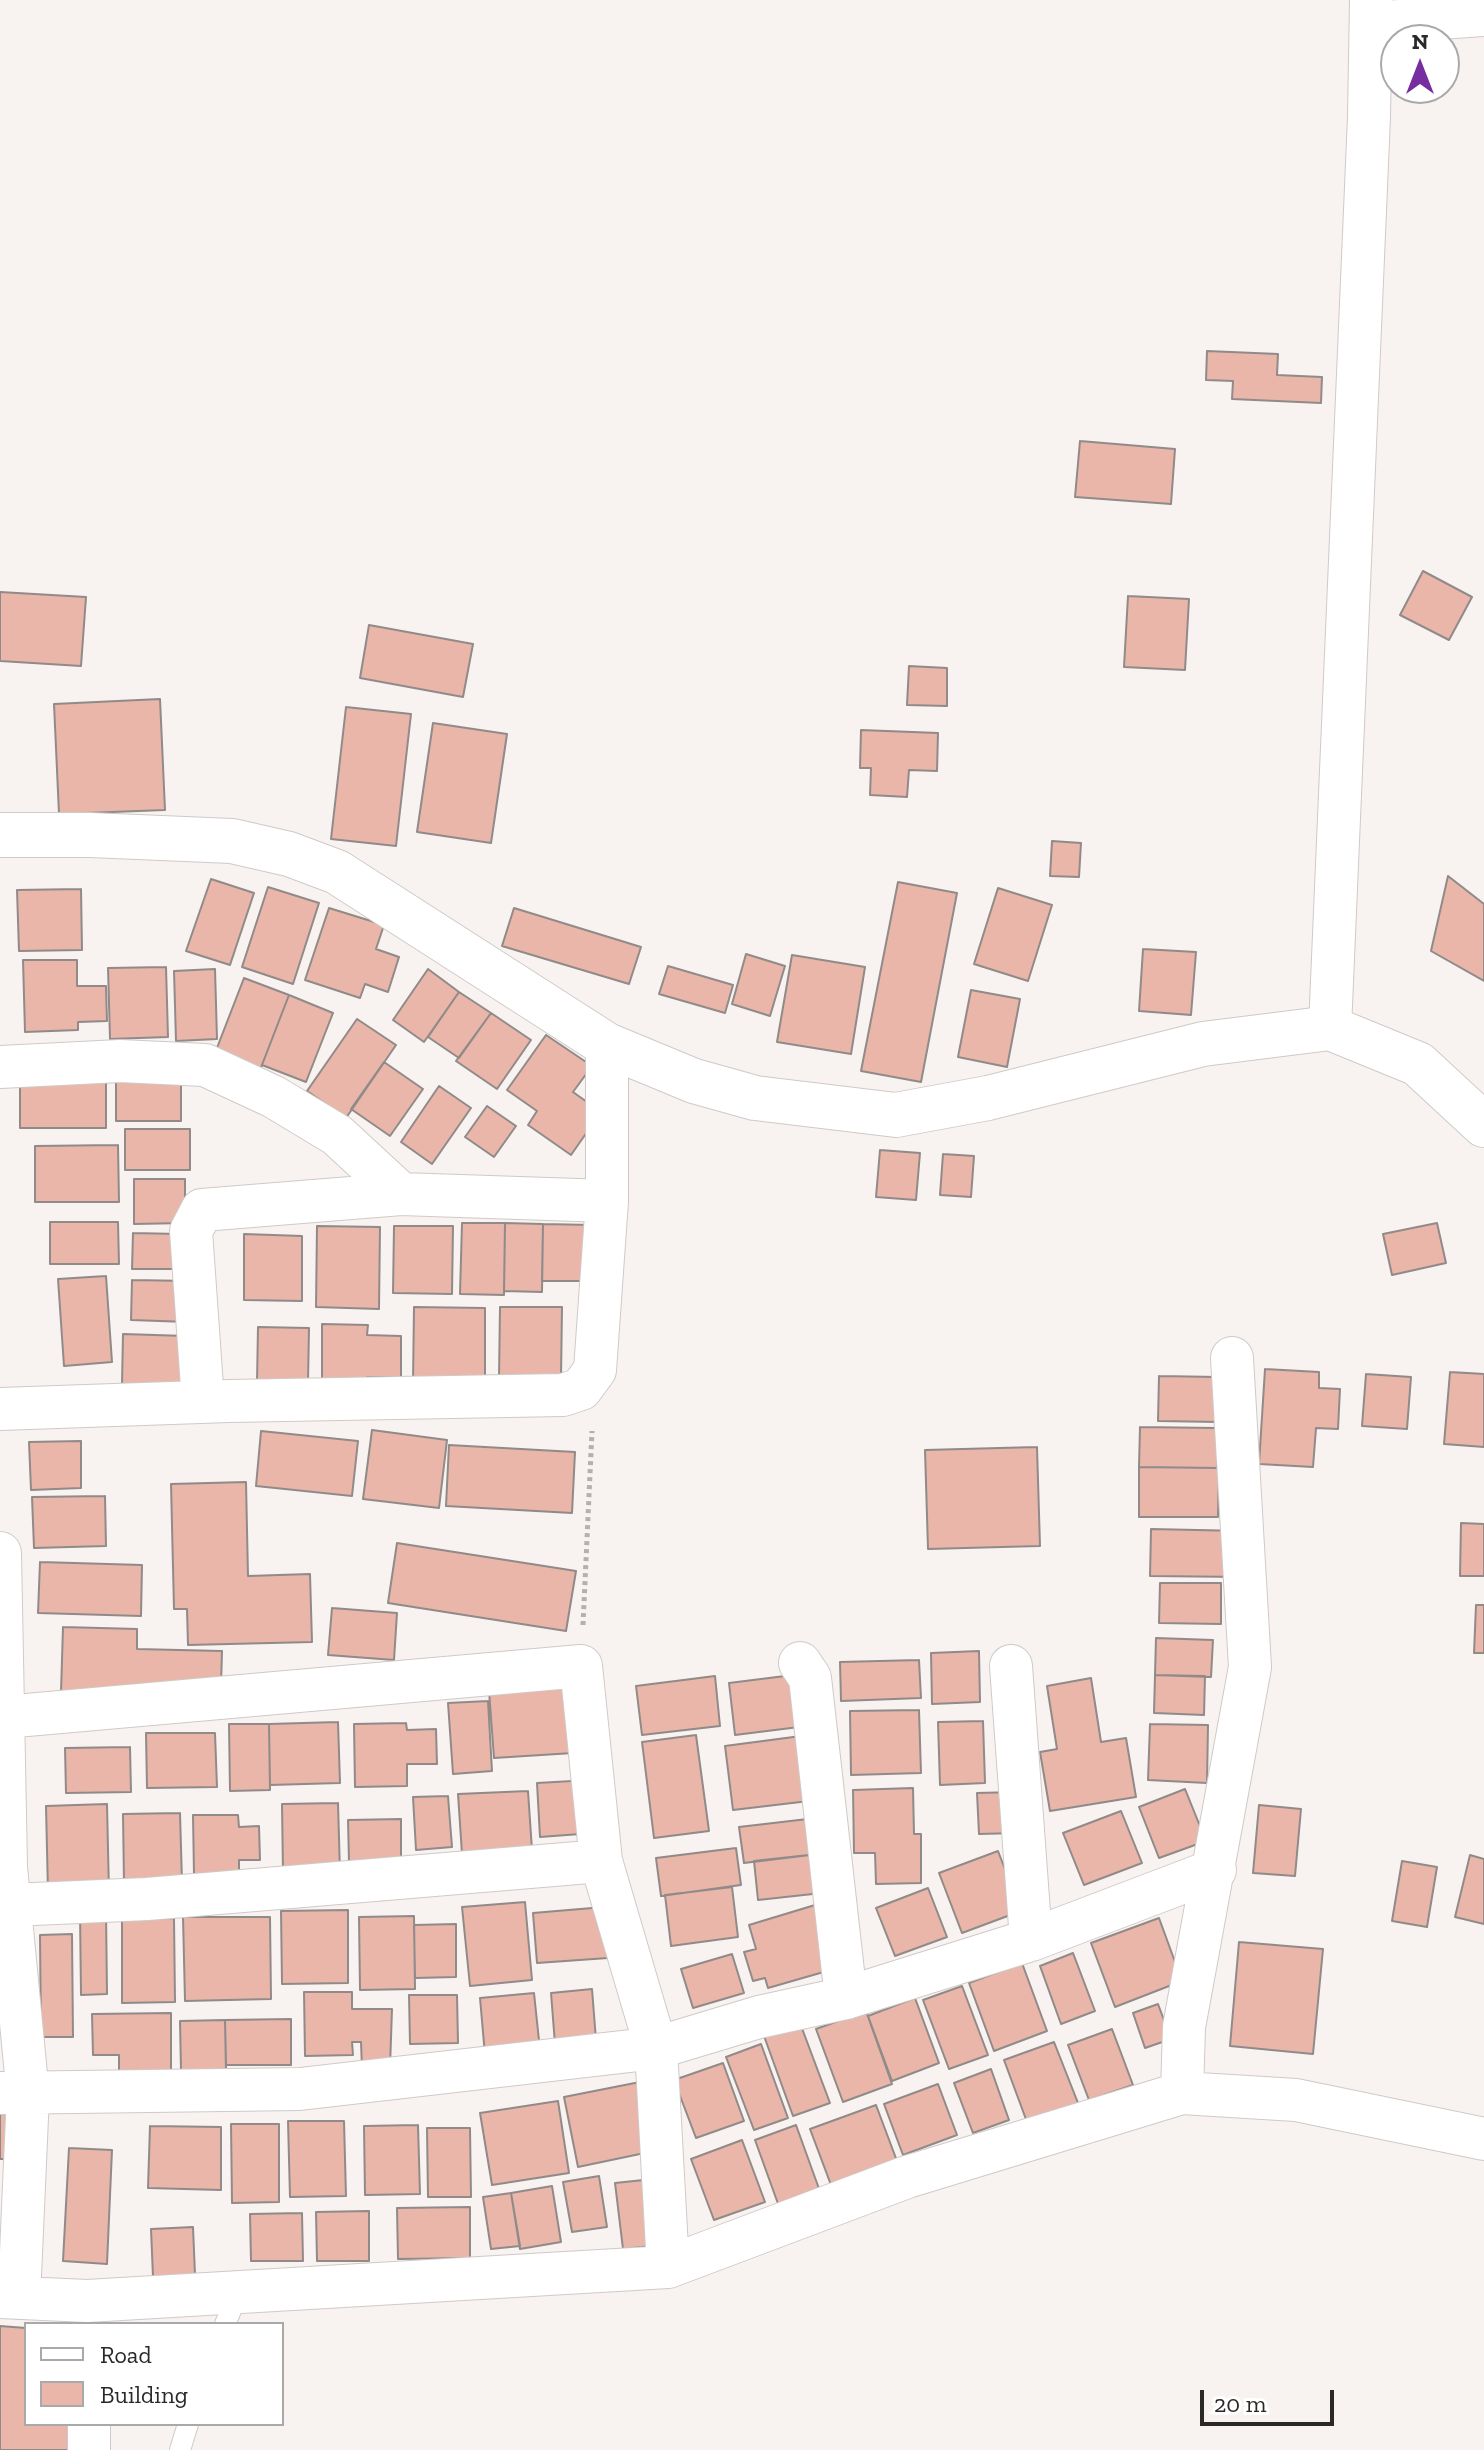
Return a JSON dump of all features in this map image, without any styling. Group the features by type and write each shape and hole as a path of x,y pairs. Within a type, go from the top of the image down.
{"street":[{"path":"1330,1028 1371,12 1484,15"},
{"path":"0,835 232,841 289,854 337,872 607,1045 694,1081 755,1098 896,1115 988,1098 1203,1044 1330,1028 1418,1064 1484,1125"},
{"path":"0,1409 203,1401 563,1395 581,1389 595,1370 607,1201 607,1045"},
{"path":"0,1067 120,1061 205,1065 274,1097 337,1135 401,1194"},
{"path":"203,1401 191,1231 196,1215 209,1208 401,1194 607,1201"},
{"path":"1182,2093 1184,2027 1250,1667 1232,1358"},
{"path":"0,1553 6,1880 14,2094 10,2297 87,2312 232,2308 668,2267 907,2177 1182,2093 1296,2100 1484,2139"},
{"path":"800,1663 810,1678 846,1998"},
{"path":"4,1717 581,1666 601,1861 656,2048 668,2267"},
{"path":"1011,1666 1031,1940"},
{"path":"6,1880 147,1899 601,1861"},
{"path":"14,2094 300,2089 656,2048 759,2017 846,1998 1031,1940 1215,1870"},
{"path":"89,2426 89,2450"}],"lane":[{"path":"180,2450 187,2426"}],"path":[{"path":"581,1666 595,1370"}],"building":[{"path":"1207,351 1278,354 1277,375 1322,377 1321,403 1232,399 1233,381 1206,380"},
{"path":"1080,441 1175,449 1171,504 1075,497"},
{"path":"1423,571 1472,597 1449,640 1400,615"},
{"path":"0,592 86,597 81,666 0,661"},
{"path":"1128,596 1189,599 1185,670 1124,667"},
{"path":"369,625 473,644 463,697 360,678"},
{"path":"909,666 947,668 947,706 907,705"},
{"path":"160,699 165,810 59,814 54,704"},
{"path":"346,707 411,714 396,846 331,839"},
{"path":"433,723 507,734 491,843 417,832"},
{"path":"861,730 938,733 937,771 909,770 907,797 870,795 871,768 860,768"},
{"path":"1052,841 1081,843 1079,877 1050,876"},
{"path":"1448,876 1484,904 1484,981 1431,951"},
{"path":"211,879 254,893 230,965 186,951"},
{"path":"898,882 957,893 921,1082 861,1071"},
{"path":"268,887 319,903 293,984 242,967"},
{"path":"998,888 1052,905 1028,981 974,964"},
{"path":"81,889 82,950 19,951 17,890"},
{"path":"329,908 384,925 376,949 399,957 388,992 365,984 360,998 305,980"},
{"path":"514,908 641,947 629,984 502,946"},
{"path":"1143,949 1196,952 1191,1015 1139,1011"},
{"path":"746,954 785,966 770,1016 732,1004"},
{"path":"792,955 865,967 851,1054 777,1042"},
{"path":"23,960 77,960 77,986 106,986 107,1021 78,1022 78,1030 25,1032"},
{"path":"668,966 733,985 725,1013 659,994"},
{"path":"166,967 168,1037 110,1039 108,968"},
{"path":"215,969 217,1039 176,1041 174,971"},
{"path":"428,969 459,992 424,1042 393,1020"},
{"path":"244,978 289,995 260,1070 215,1053"},
{"path":"971,990 1020,999 1007,1067 958,1057"},
{"path":"459,992 491,1013 459,1058 428,1037"},
{"path":"289,995 333,1013 306,1082 262,1065"},
{"path":"491,1013 531,1040 497,1089 456,1061"},
{"path":"357,1019 396,1045 346,1118 307,1091"},
{"path":"546,1035 592,1066 573,1092 601,1112 571,1155 528,1125 537,1111 507,1090"},
{"path":"384,1062 423,1089 390,1136 351,1109"},
{"path":"116,1074 181,1074 181,1121 116,1121"},
{"path":"106,1079 106,1128 20,1128 20,1080"},
{"path":"439,1086 471,1108 432,1164 401,1142"},
{"path":"487,1106 516,1126 494,1157 465,1137"},
{"path":"125,1129 190,1129 190,1170 125,1170"},
{"path":"118,1145 119,1202 35,1202 35,1146"},
{"path":"880,1150 920,1153 916,1200 876,1197"},
{"path":"943,1154 974,1156 971,1197 940,1195"},
{"path":"134,1179 185,1179 185,1223 134,1224"},
{"path":"50,1222 118,1222 119,1264 50,1264"},
{"path":"462,1223 505,1223 504,1295 460,1294"},
{"path":"505,1223 543,1224 542,1292 504,1291"},
{"path":"1437,1223 1446,1263 1392,1275 1383,1234"},
{"path":"543,1224 592,1225 591,1281 542,1281"},
{"path":"317,1226 380,1227 379,1309 316,1307"},
{"path":"394,1226 453,1226 452,1294 393,1293"},
{"path":"133,1233 179,1234 178,1269 132,1269"},
{"path":"244,1234 302,1236 302,1301 244,1300"},
{"path":"106,1276 112,1362 64,1366 58,1279"},
{"path":"132,1280 189,1281 188,1322 131,1320"},
{"path":"414,1307 485,1308 485,1384 413,1383"},
{"path":"500,1307 562,1307 561,1379 499,1378"},
{"path":"322,1324 368,1325 367,1335 401,1336 401,1377 367,1377 367,1386 322,1386"},
{"path":"258,1327 309,1328 308,1383 257,1382"},
{"path":"123,1334 186,1336 184,1386 122,1384"},
{"path":"1265,1369 1319,1372 1319,1388 1340,1389 1338,1429 1316,1428 1313,1467 1259,1464"},
{"path":"1450,1372 1484,1374 1484,1447 1444,1444"},
{"path":"1366,1374 1411,1377 1407,1429 1362,1426"},
{"path":"1159,1376 1218,1377 1218,1422 1158,1421"},
{"path":"1140,1427 1217,1428 1217,1468 1139,1467"},
{"path":"372,1430 447,1440 439,1508 363,1499"},
{"path":"261,1431 358,1441 352,1496 256,1486"},
{"path":"81,1441 81,1488 31,1490 29,1442"},
{"path":"449,1445 575,1452 572,1513 446,1506"},
{"path":"1037,1447 1040,1546 928,1549 925,1450"},
{"path":"1139,1467 1219,1468 1218,1517 1139,1517"},
{"path":"246,1482 248,1576 310,1574 312,1642 188,1645 187,1609 174,1609 171,1484"},
{"path":"105,1496 106,1546 34,1548 32,1497"},
{"path":"1461,1523 1484,1524 1484,1576 1460,1576"},
{"path":"1151,1529 1243,1531 1242,1577 1150,1576"},
{"path":"397,1543 576,1571 566,1631 388,1603"},
{"path":"40,1562 142,1565 141,1616 38,1613"},
{"path":"1160,1583 1221,1583 1221,1624 1159,1623"},
{"path":"1476,1605 1484,1605 1484,1653 1474,1653"},
{"path":"332,1608 397,1613 394,1660 328,1655"},
{"path":"63,1627 137,1629 137,1649 222,1651 221,1686 136,1684 136,1694 61,1692"},
{"path":"1156,1638 1213,1640 1211,1677 1155,1675"},
{"path":"979,1651 980,1702 932,1704 931,1653"},
{"path":"919,1660 921,1698 841,1701 840,1662"},
{"path":"793,1675 799,1727 735,1735 729,1683"},
{"path":"1155,1675 1205,1676 1204,1715 1154,1713"},
{"path":"715,1676 720,1726 642,1735 636,1686"},
{"path":"1091,1678 1101,1742 1126,1738 1136,1797 1050,1811 1040,1752 1057,1749 1047,1686"},
{"path":"569,1686 573,1753 494,1758 489,1691"},
{"path":"488,1701 492,1771 453,1774 448,1703"},
{"path":"919,1710 921,1773 851,1775 850,1711"},
{"path":"983,1721 985,1783 940,1785 938,1722"},
{"path":"338,1722 340,1783 270,1785 269,1724"},
{"path":"406,1723 407,1730 436,1729 437,1764 407,1764 407,1786 355,1787 354,1724"},
{"path":"229,1724 269,1724 270,1790 230,1791"},
{"path":"1150,1724 1208,1725 1207,1783 1148,1780"},
{"path":"146,1733 215,1733 217,1787 147,1788"},
{"path":"696,1735 709,1831 654,1838 642,1742"},
{"path":"801,1736 809,1801 733,1810 725,1746"},
{"path":"130,1747 131,1792 66,1793 65,1748"},
{"path":"590,1780 594,1833 540,1837 537,1783"},
{"path":"913,1788 914,1834 921,1834 921,1883 876,1884 875,1853 854,1853 853,1790"},
{"path":"1185,1789 1206,1841 1159,1858 1139,1807"},
{"path":"528,1791 532,1850 462,1854 458,1794"},
{"path":"1016,1792 1017,1833 979,1834 977,1793"},
{"path":"448,1796 452,1847 416,1850 413,1797"},
{"path":"338,1803 340,1873 283,1873 282,1804"},
{"path":"107,1804 109,1893 48,1893 46,1806"},
{"path":"1259,1805 1301,1809 1295,1876 1253,1873"},
{"path":"1121,1811 1142,1863 1084,1885 1063,1833"},
{"path":"180,1813 182,1882 124,1884 123,1814"},
{"path":"193,1815 238,1815 239,1827 259,1826 260,1860 239,1860 239,1874 194,1875"},
{"path":"816,1818 818,1854 744,1863 739,1827"},
{"path":"401,1819 401,1861 349,1862 348,1820"},
{"path":"736,1848 741,1885 661,1896 656,1858"},
{"path":"998,1851 1021,1911 962,1933 939,1873"},
{"path":"818,1854 822,1893 758,1900 754,1861"},
{"path":"1470,1855 1484,1859 1484,1924 1455,1917"},
{"path":"1402,1861 1437,1867 1427,1927 1392,1921"},
{"path":"732,1887 738,1937 671,1946 665,1895"},
{"path":"928,1888 947,1937 895,1956 876,1908"},
{"path":"525,1902 532,1980 470,1986 462,1907"},
{"path":"815,1905 834,1969 768,1988 765,1978 753,1981 744,1952 756,1949 749,1925"},
{"path":"604,1907 608,1958 537,1963 533,1913"},
{"path":"348,1910 348,1983 282,1984 281,1911"},
{"path":"106,1911 107,1994 81,1995 80,1912"},
{"path":"414,1916 415,1989 360,1990 359,1917"},
{"path":"183,1917 270,1917 271,1999 185,2001"},
{"path":"174,1918 175,2002 122,2003 122,1919"},
{"path":"1159,1918 1182,1981 1115,2007 1091,1943"},
{"path":"456,1924 456,1977 415,1978 414,1925"},
{"path":"72,1934 73,2037 41,2037 40,1935"},
{"path":"1239,1942 1323,1949 1313,2054 1230,2046"},
{"path":"1073,1953 1095,2011 1061,2024 1040,1966"},
{"path":"732,1954 744,1993 693,2008 681,1969"},
{"path":"1022,1963 1047,2031 994,2051 969,1983"},
{"path":"962,1986 988,2055 949,2069 923,2000"},
{"path":"592,1989 596,2040 555,2044 551,1993"},
{"path":"304,1992 352,1992 352,2009 392,2009 390,2067 362,2068 361,2042 352,2042 353,2055 305,2056"},
{"path":"534,1993 540,2050 485,2055 480,1998"},
{"path":"409,1995 457,1995 458,2043 410,2044"},
{"path":"915,1998 939,2063 892,2081 868,2016"},
{"path":"1158,2004 1171,2039 1145,2048 1133,2013"},
{"path":"866,2011 892,2084 843,2102 816,2029"},
{"path":"171,2013 171,2072 119,2073 119,2055 93,2055 92,2014"},
{"path":"291,2019 291,2065 226,2065 225,2020"},
{"path":"225,2020 226,2071 181,2071 180,2021"},
{"path":"800,2023 830,2103 793,2116 764,2036"},
{"path":"1112,2029 1133,2085 1089,2100 1068,2045"},
{"path":"1054,2042 1078,2103 1027,2122 1004,2060"},
{"path":"761,2044 788,2118 754,2130 726,2057"},
{"path":"723,2063 744,2121 696,2138 674,2080"},
{"path":"991,2069 1009,2120 973,2133 954,2083"},
{"path":"645,2081 659,2150 578,2167 564,2097"},
{"path":"938,2084 957,2135 903,2155 884,2104"},
{"path":"558,2101 569,2173 492,2185 480,2113"},
{"path":"876,2105 897,2161 831,2185 810,2129"},
{"path":"0,2112 17,2112 14,2159 0,2159"},
{"path":"288,2121 344,2121 346,2196 290,2197"},
{"path":"231,2124 279,2124 279,2202 232,2203"},
{"path":"418,2125 420,2194 365,2195 364,2126"},
{"path":"796,2125 822,2197 781,2212 755,2140"},
{"path":"150,2126 221,2127 221,2190 148,2188"},
{"path":"427,2128 470,2128 471,2197 428,2197"},
{"path":"742,2140 765,2202 714,2220 691,2159"},
{"path":"69,2148 112,2150 107,2264 63,2261"},
{"path":"599,2176 607,2227 572,2232 563,2182"},
{"path":"653,2179 661,2245 623,2249 615,2183"},
{"path":"552,2186 561,2242 520,2249 511,2193"},
{"path":"511,2193 520,2246 491,2249 483,2197"},
{"path":"470,2207 470,2258 398,2259 397,2208"},
{"path":"369,2211 369,2261 317,2261 316,2212"},
{"path":"302,2213 303,2261 251,2261 250,2214"},
{"path":"193,2227 195,2275 153,2277 151,2229"},
{"path":"0,2326 24,2328 24,2426 73,2426 71,2450 0,2450"}]}
